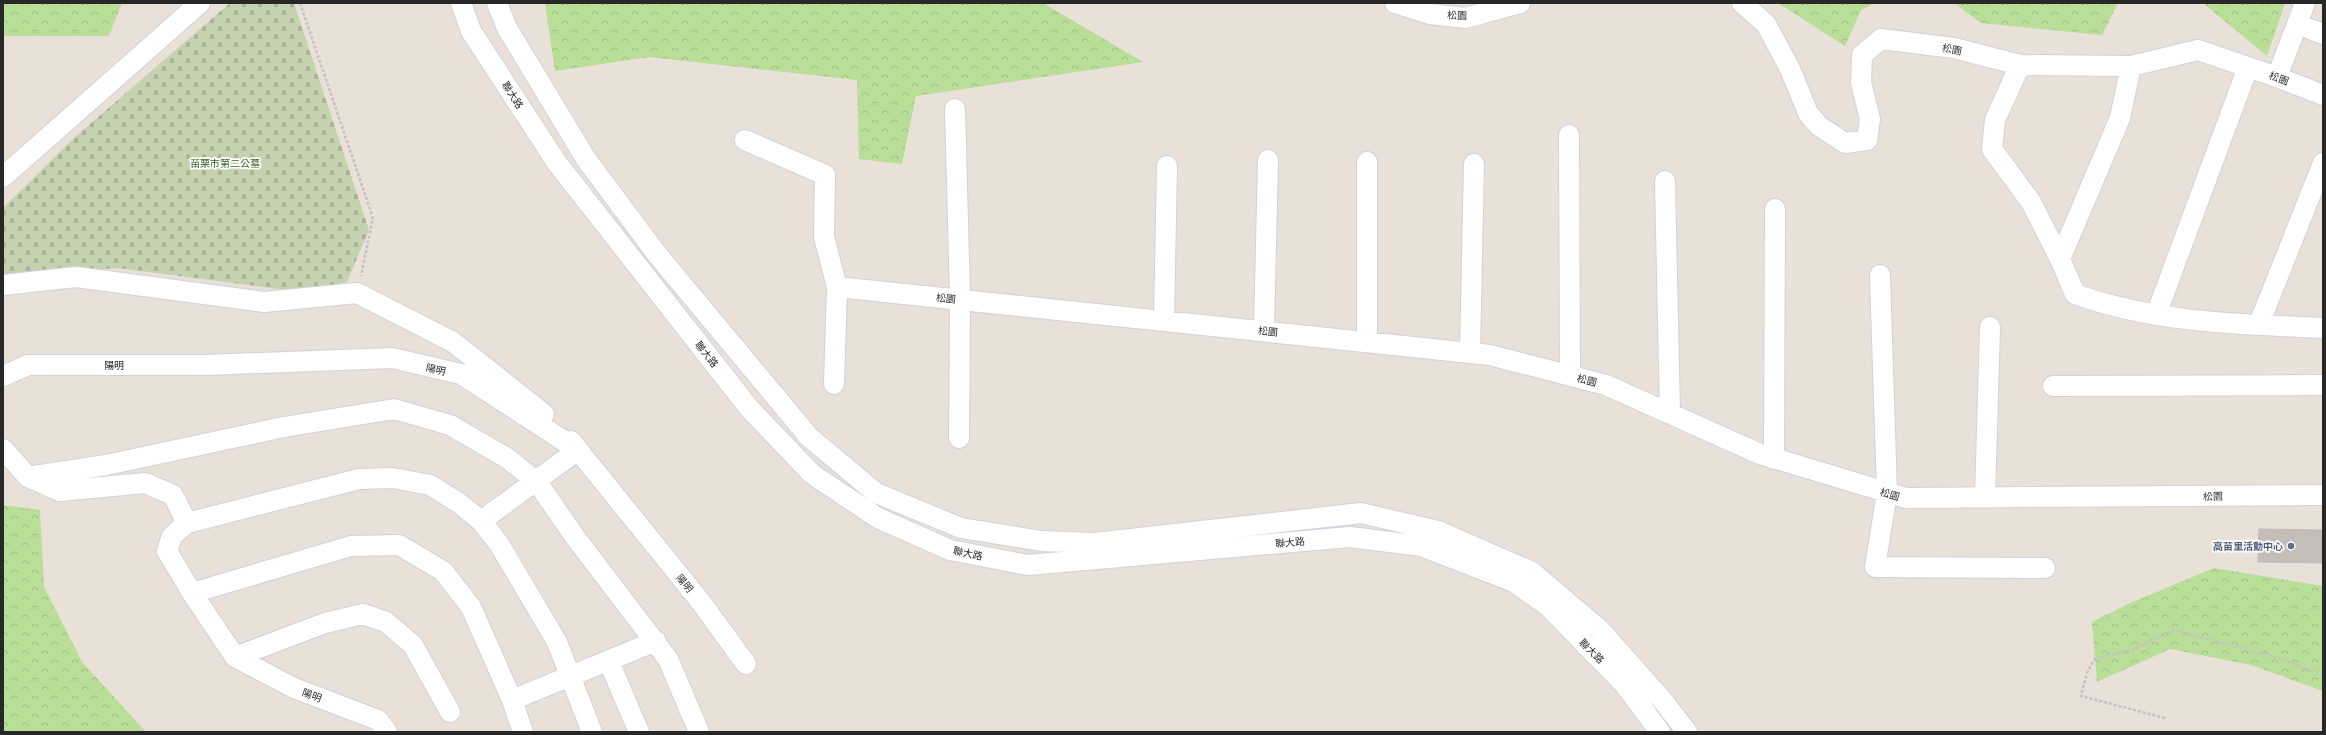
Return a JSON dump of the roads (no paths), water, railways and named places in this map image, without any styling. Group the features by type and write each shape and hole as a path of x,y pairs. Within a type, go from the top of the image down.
{"street":[{"path":"3,177 200,3"},
{"name":"聯大路","path":"461,3 471,32 557,163 749,408 807,469 878,518 950,550 1028,565 1350,537 1422,546 1514,582 1548,606 1625,685 1660,732"},
{"name":"聯大路","path":"497,3 507,28 586,159 656,253 808,437 876,493 961,528 1042,541 1094,544 1361,513 1438,531 1532,572 1599,628 1664,702 1687,732"},
{"name":"松園","path":"1395,3 1430,14 1465,18 1520,3"},
{"name":"松園","path":"1742,3 1766,24 1790,69 1808,113 1819,126 1845,143 1867,140 1870,119 1861,83 1862,55 1881,39 1954,48 2020,65 2131,66 2198,50 2277,77 2323,95"},
{"path":"2277,77 2305,3"},
{"path":"2297,24 2323,34"},
{"path":"2020,65 1995,120 1992,149 2031,202 2060,259 2075,294 2108,306 2178,320 2323,328"},
{"path":"2060,259 2120,118 2131,66"},
{"path":"2156,315 2248,67"},
{"path":"955,109 960,299 959,438"},
{"path":"1569,135 1570,376"},
{"path":"745,140 825,175 824,237 837,287 834,384"},
{"path":"1264,331 1268,160"},
{"path":"1367,162 1367,342"},
{"path":"2259,324 2323,163"},
{"path":"1470,352 1474,164"},
{"path":"1164,321 1167,166"},
{"path":"1665,181 1670,414"},
{"path":"1774,459 1775,209"},
{"path":"640,268 656,253"},
{"path":"1880,275 1887,493 1875,567 2045,568"},
{"path":"3,284 76,277 264,302 357,293 453,342 560,427 578,450 537,482 481,521"},
{"name":"松園","path":"837,287 1490,355 1606,385 1774,459 1906,498 2323,495"},
{"path":"1985,498 1990,327"},
{"name":"陽明","path":"3,376 28,365 205,365 392,358 461,374 578,450 700,601 746,664"},
{"path":"2053,386 2323,385"},
{"path":"28,477 106,465 284,427 394,409 450,425 507,458 537,482 574,537 656,641 668,659 699,732"},
{"path":"3,449 28,477 60,491 145,483 173,495 187,523"},
{"name":"陽明","path":"387,732 378,720 294,688 235,657 192,593 167,551 172,536 187,523 359,479 393,478 430,485 459,503 481,521 499,544 558,642 592,732"},
{"path":"192,593 351,546 399,545 443,571 471,607 512,700 523,732"},
{"path":"235,657 325,623 363,614 386,622 413,645 450,712"},
{"path":"512,700 609,662 656,641"},
{"path":"609,662 639,732"}],"place":[{"name":"高苗里活動中心","path":"2291,546"}],"park label":[{"name":"苗栗市第二公墓","path":"225,163"}]}
